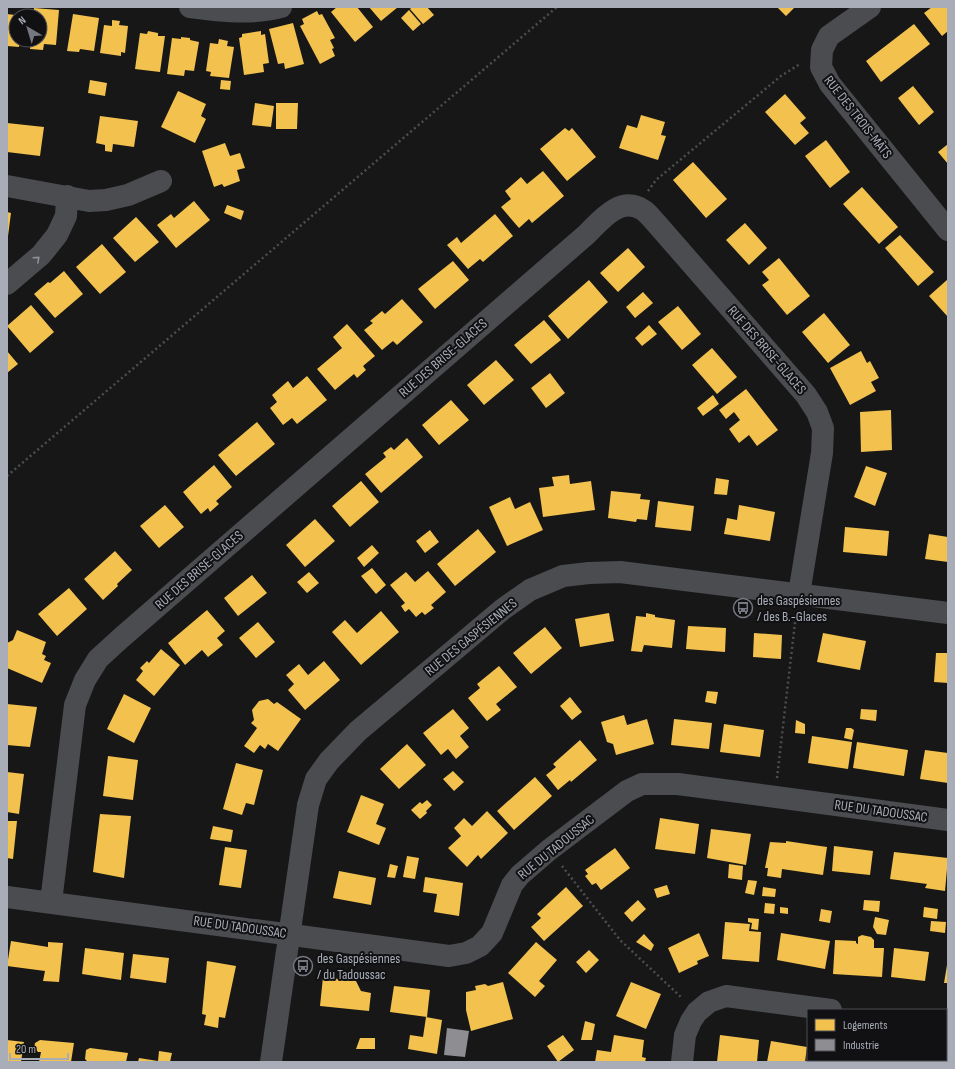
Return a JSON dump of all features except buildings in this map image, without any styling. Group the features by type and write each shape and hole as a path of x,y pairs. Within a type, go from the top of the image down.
{"street":[{"path":"190,7 261,11 281,7"},
{"path":"822,50 830,36 870,7"},
{"name":"RUE DES TROIS-MÂTS","path":"822,50 821,67 830,84 947,226"},
{"path":"7,186 89,201 106,200 128,195 161,181"},
{"path":"7,284 41,255 57,235 66,216 67,196"},
{"name":"RUE DES BRISE-GLACES","path":"51,902 75,705 85,680 98,659 586,234 610,211 627,205 642,209 656,223 806,395 817,412 823,428 822,452 799,594"},
{"name":"RUE DES GASPÉSIENNES","path":"271,1062 308,805 316,779 358,730 503,609 530,590 563,576 620,572 948,613"},
{"name":"RUE DU TADOUSSAC","path":"7,897 449,956 466,953 480,946 492,933 512,885 520,875 549,850 627,791 642,784 678,784 948,820"},
{"path":"682,1062 685,1035 691,1021 697,1012 709,1002 726,996 824,1009"}],"path":[{"path":"7,476 557,7"},
{"path":"642,209 641,201 656,180 781,76 822,50"},
{"path":"775,797 799,594"},
{"path":"549,850 620,940 697,1012"}],"place":[{"name":"des Gaspésiennes / des B.-Glaces","path":"743,608"},
{"name":"des Gaspésiennes / du Tadoussac","path":"303,966"}]}
